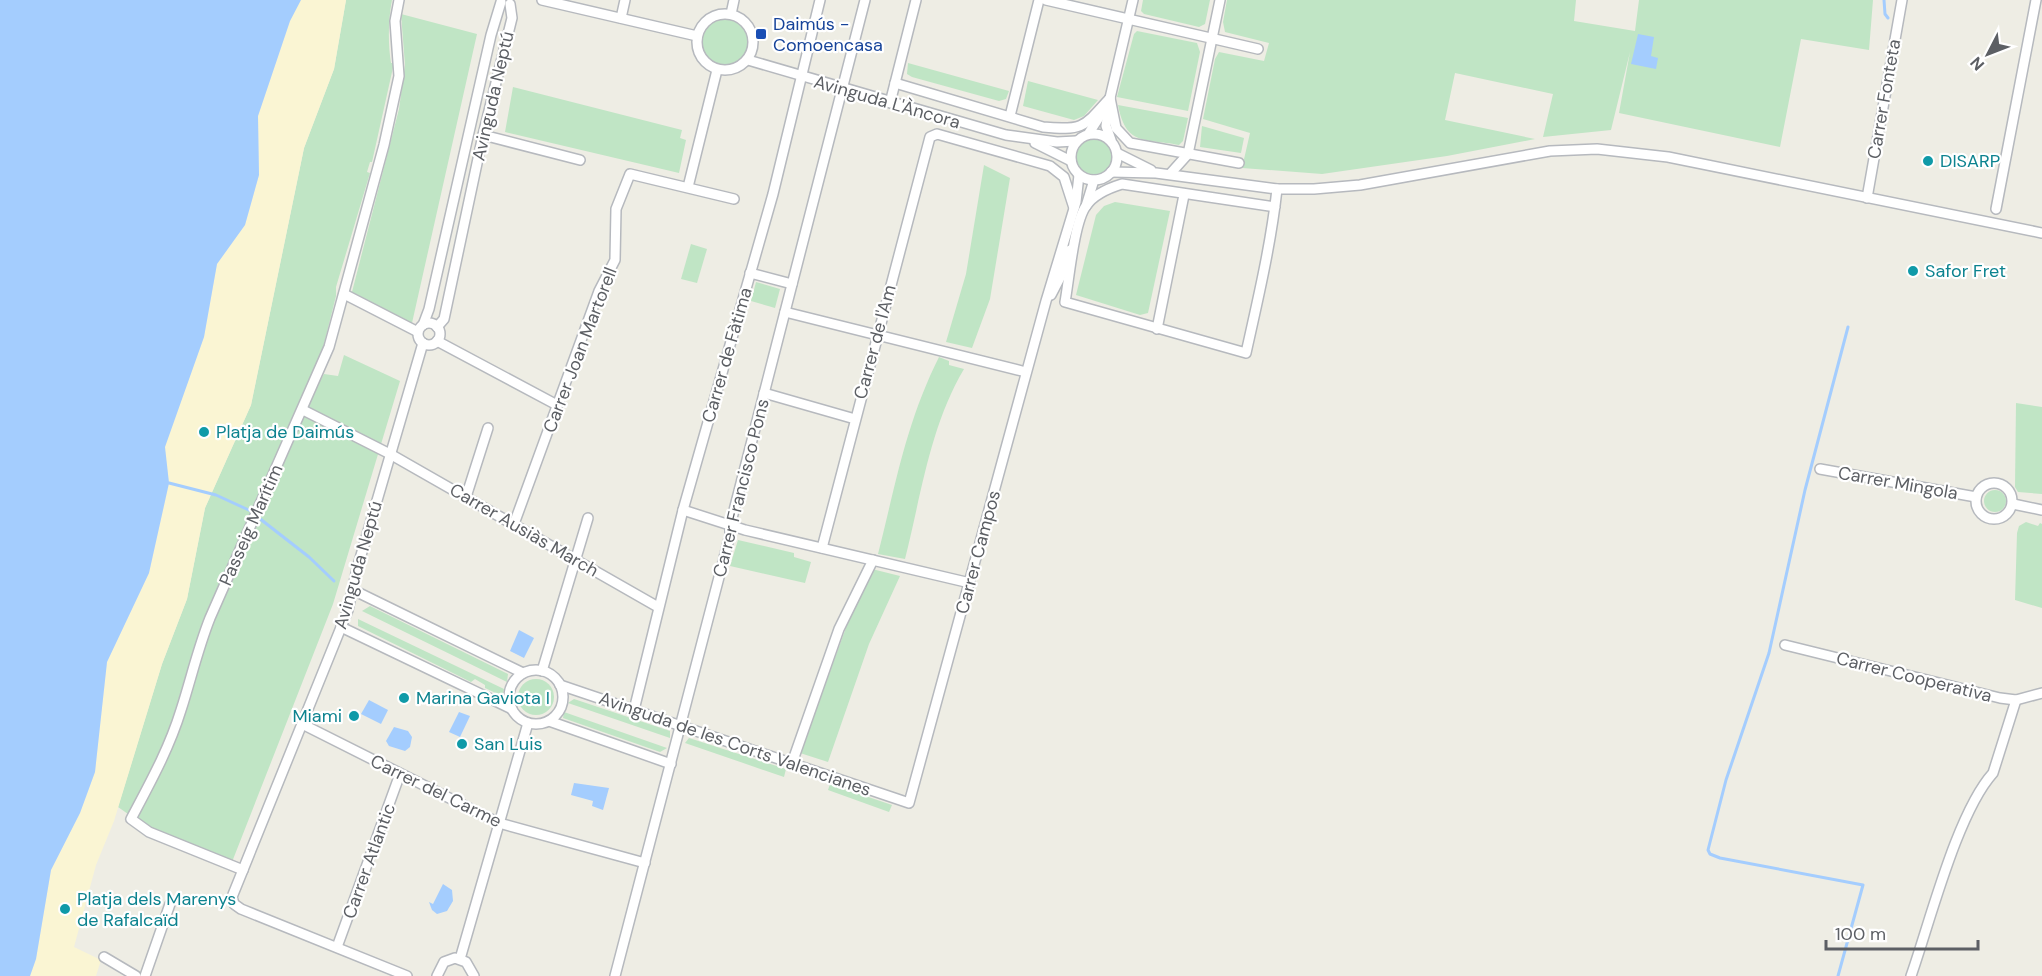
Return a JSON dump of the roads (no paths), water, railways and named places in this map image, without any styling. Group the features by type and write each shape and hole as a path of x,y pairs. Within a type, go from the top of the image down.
{"street":[{"name":"Passeig Marítim","path":"243,870 148,832 131,819 164,756 182,710 195,658 210,618 330,347 384,145 399,76 395,21 399,0"},
{"path":"542,0 698,36"},
{"path":"621,18 625,0"},
{"path":"731,14 734,0"},
{"name":"Carrer de Fàtima","path":"634,710 682,510 750,273 820,0"},
{"name":"Carrer Francisco Pons","path":"615,976 730,536 730,526 865,0"},
{"path":"890,103 916,0"},
{"path":"1010,116 1039,0"},
{"path":"1046,0 1258,49"},
{"path":"1111,172 1117,160 1117,153 1106,126 1110,98 1133,0"},
{"path":"1170,174 1188,154 1220,0"},
{"name":"Carrer Fonteta","path":"1867,198 1902,0"},
{"path":"1996,209 2036,0"},
{"name":"Avinguda Neptú","path":"437,327 444,319 483,135 512,18 506,2"},
{"name":"Avinguda Neptú","path":"420,328 429,309 491,35 506,2"},
{"path":"731,14 740,18 752,32 753,51 748,60 734,70 717,69 703,60 697,45 698,36 701,28 713,16 731,14"},
{"name":"Avinguda L'Àncora","path":"748,60 843,90 1027,140 1071,161"},
{"path":"717,69 688,188 734,199"},
{"path":"895,83 1043,127 1078,128 1092,118 1110,98"},
{"path":"1046,301 1074,208 1079,175 1071,161 1072,147 1076,141 1089,134 1110,98"},
{"path":"1110,98 1116,128 1130,143 1239,163"},
{"name":"Carrer de l'Am","path":"822,548 930,136 937,134 1050,166 1064,177 1074,208"},
{"path":"1089,134 1102,135 1112,142"},
{"path":"483,135 580,160"},
{"name":"Avinguda L'Àncora","path":"1027,140 1076,141"},
{"path":"1079,175 1094,180 1111,172 1156,173 1277,189 1360,185 1550,151 1597,148 1668,157 2042,233"},
{"path":"1117,153 1156,173"},
{"name":"Carrer Joan Martorell","path":"514,524 599,291 615,260 616,209 630,174 688,188"},
{"path":"1046,301 1054,291 1075,241 1094,180"},
{"path":"1086,206 1106,189 1122,184 1275,207"},
{"path":"1075,241 1065,302 1246,353 1277,189"},
{"path":"1157,328 1184,195"},
{"path":"750,273 792,284"},
{"path":"344,294 420,328"},
{"name":"Carrer Campos","path":"909,803 1046,301"},
{"path":"784,312 1026,372"},
{"path":"429,323 437,327 440,332 437,341 432,344 423,343 420,328 429,323"},
{"path":"437,341 557,405"},
{"name":"Avinguda Neptú","path":"338,947 237,907 232,897 341,627 423,343"},
{"path":"764,393 855,419"},
{"name":"Carrer Ausiàs March","path":"303,410 390,454 658,607"},
{"path":"466,497 488,428"},
{"name":"Carrer Mingola","path":"1820,469 1976,497"},
{"path":"1997,483 2009,490 2013,504 2003,517 1990,518 1978,508 1976,497 1986,484 1997,483"},
{"path":"2013,504 2042,510"},
{"path":"682,510 730,526 970,583"},
{"path":"542,671 588,518"},
{"path":"792,763 839,629 873,560"},
{"path":"353,590 523,673 542,671 550,674 560,686 562,701 560,708 549,721"},
{"path":"341,627 512,709 528,723 549,721 671,764"},
{"name":"Carrer Cooperativa","path":"1785,645 2016,700 2042,693"},
{"path":"512,709 511,688 523,673"},
{"name":"Avinguda de les Corts Valencianes","path":"560,686 909,803"},
{"path":"1911,976 1960,832 1985,782 1994,773 2016,700"},
{"path":"460,959 528,723"},
{"name":"Carrer del Carme","path":"302,724 499,823 645,863"},
{"name":"Carrer Atlantic","path":"338,947 400,774"},
{"path":"145,976 170,904"},
{"path":"338,947 407,976"},
{"path":"104,957 136,976"},
{"path":"437,976 444,962 460,959 470,966 474,976"}],"water":[{"path":"0,0 301,0 290,21 258,116 259,175 245,225 217,264 204,337 165,447 169,483 149,573 107,662 95,772 80,813 51,870 36,959 30,976 0,976"},
{"path":"1638,34 1654,37 1651,56 1658,58 1656,69 1631,64"},
{"path":"519,630 534,638 524,658 510,651"},
{"path":"369,700 388,710 381,724 361,714"},
{"path":"459,712 470,716 460,737 449,732"},
{"path":"394,727 408,731 412,737 410,747 405,751 389,746 386,741"},
{"path":"574,783 609,788 603,810 592,806 593,801 571,795"},
{"path":"443,884 452,890 453,901 447,911 437,914 432,910 429,902 433,904"}],"waterway":[{"path":"1884,0 1885,14 1888,18"},
{"path":"1838,976 1863,885 1720,858 1710,854 1708,850 1726,780 1769,653 1805,490 1848,327"},
{"path":"169,483 216,495 251,511"},
{"path":"259,518 309,557 334,581"}],"place":[{"name":"Daimús - Comoencasa","path":"761,34"},
{"name":"DISARP","path":"1928,161"},
{"name":"Safor Fret","path":"1913,271"},
{"name":"Platja de Daimús","path":"204,432"},
{"name":"Marina Gaviota I","path":"404,698"},
{"name":"Miami","path":"354,716"},
{"name":"San Luis","path":"462,744"},
{"name":"Platja dels Marenys de Rafalcaïd","path":"65,909"}]}
